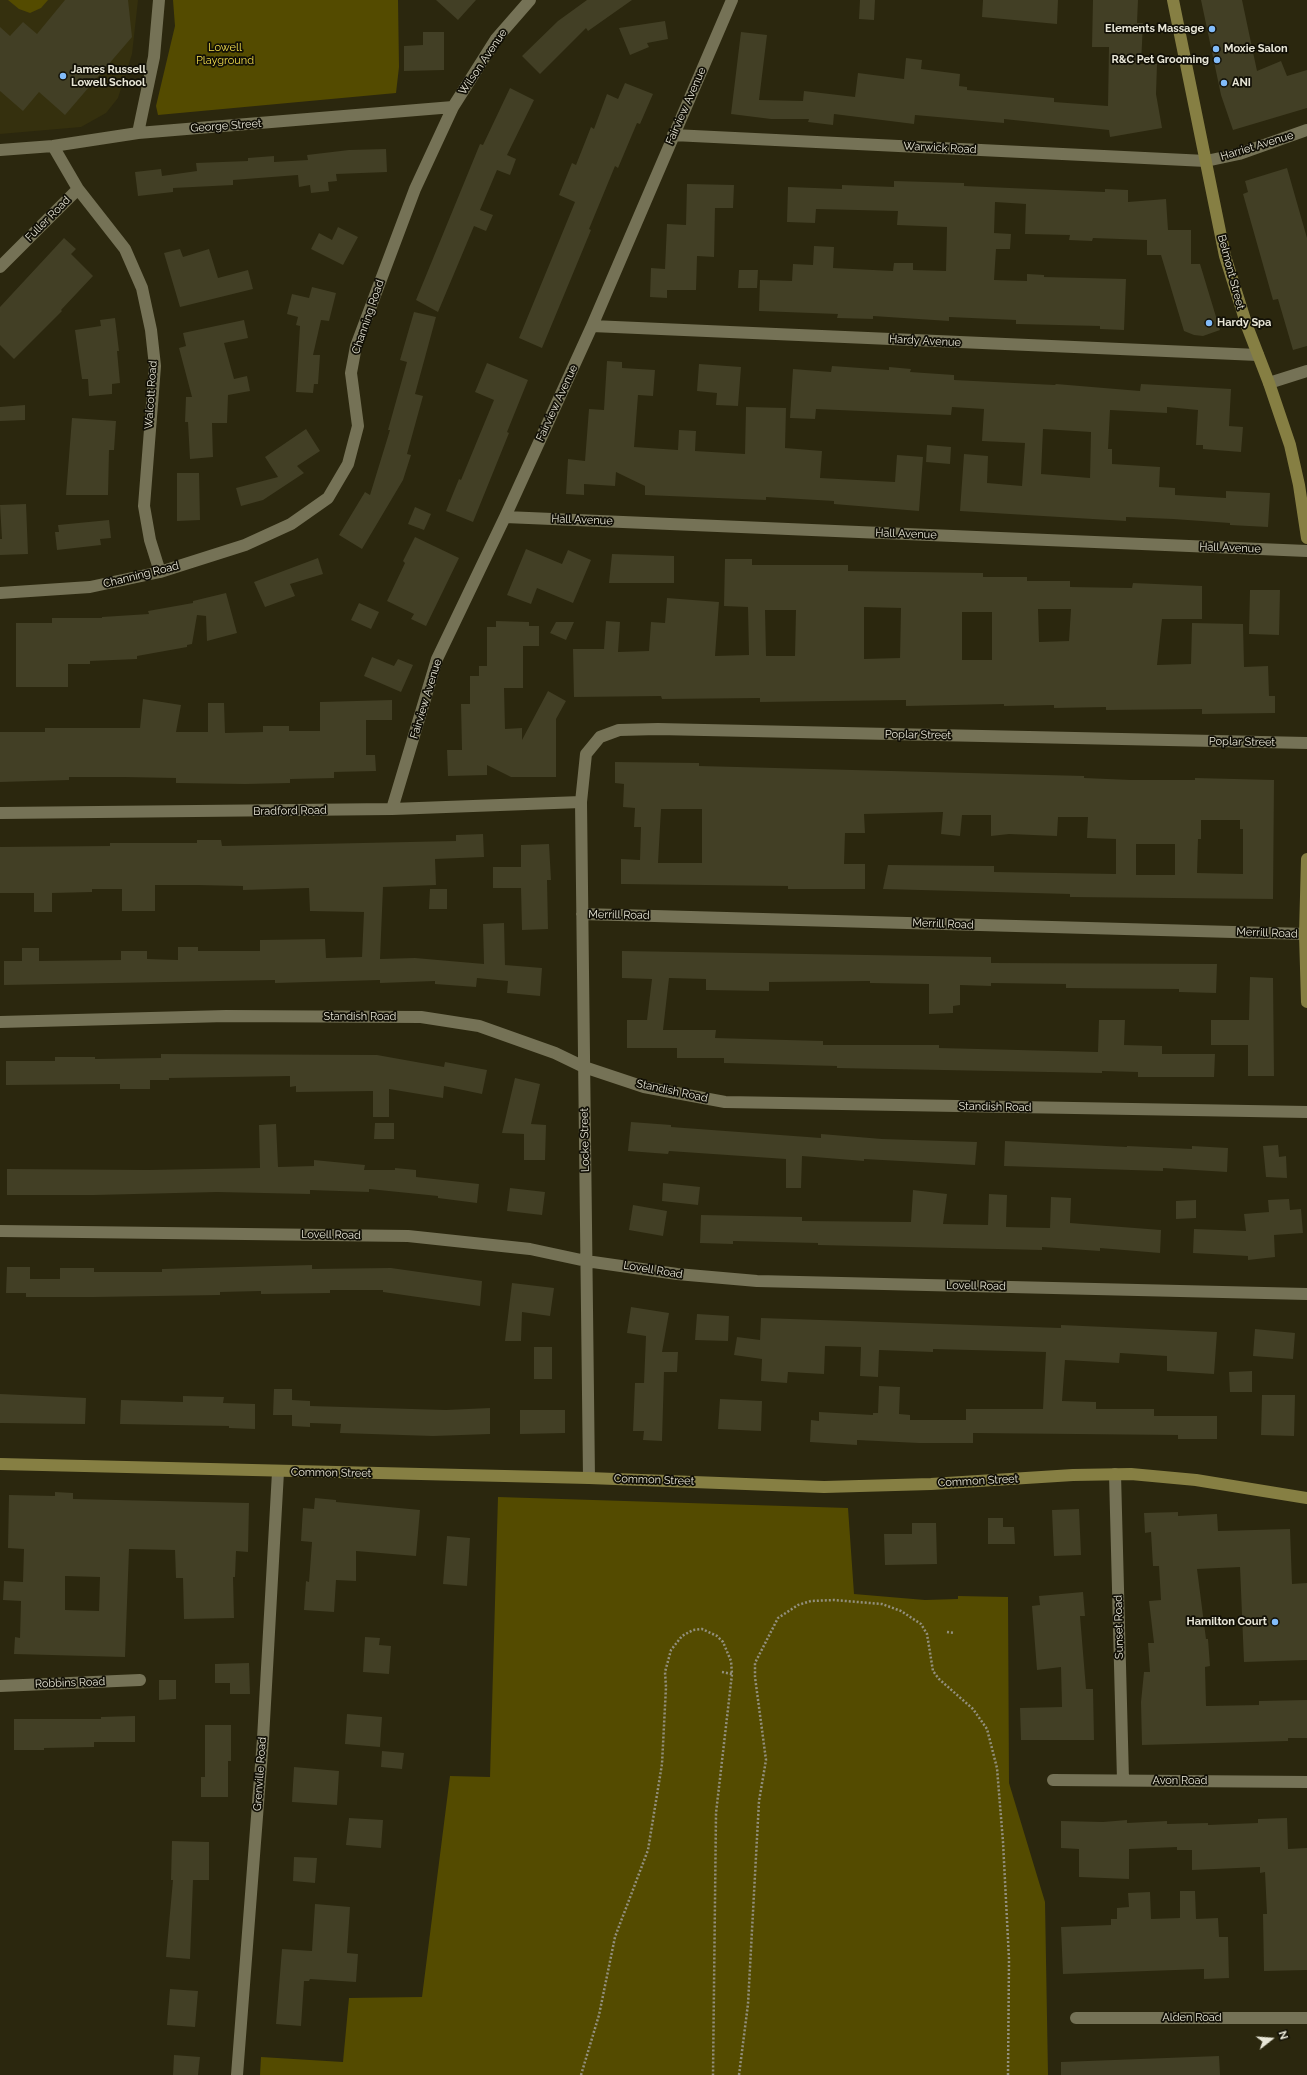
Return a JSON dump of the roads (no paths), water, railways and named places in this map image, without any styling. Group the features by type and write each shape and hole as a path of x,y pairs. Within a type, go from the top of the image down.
{"main road":[{"name":"Belmont Street","path":"1173,0 1225,256 1235,292 1269,383 1290,445 1299,485 1307,538"},
{"path":"1307,859 1305,934 1307,1002"},
{"name":"Common Street","path":"0,1464 278,1472 589,1478 787,1486 862,1486 1115,1474 1196,1480 1307,1498"}],"street":[{"path":"138,133 154,57 159,0"},
{"name":"Wilson Avenue","path":"453,107 496,39 530,0"},
{"name":"Fairview Avenue","path":"392,809 437,659 505,517 592,326 732,0"},
{"name":"George Street","path":"0,150 53,146 138,133 453,107"},
{"name":"Channing Road","path":"0,593 90,587 160,572 245,545 291,524 328,498 348,464 358,426 351,373 356,346 415,189 453,107"},
{"name":"Harriet Avenue","path":"1206,161 1239,154 1307,130"},
{"name":"Warwick Road","path":"673,135 1206,161"},
{"name":"Fuller Road","path":"0,268 78,189 53,146"},
{"name":"Walcott Road","path":"78,189 125,249 142,288 151,330 155,366 144,506 150,540 160,572"},
{"name":"Hardy Avenue","path":"592,326 1258,355"},
{"path":"1269,383 1307,371"},
{"name":"Hall Avenue","path":"505,517 1307,551"},
{"name":"Poplar Street","path":"581,802 586,754 600,737 619,730 658,729 1307,743"},
{"name":"Bradford Road","path":"0,813 392,809 581,802"},
{"name":"Locke Street","path":"581,802 589,1478"},
{"name":"Merrill Road","path":"582,914 1305,934"},
{"name":"Standish Road","path":"0,1022 226,1016 421,1017 479,1026 554,1053 584,1067 644,1087 724,1102 1307,1112"},
{"name":"Lovell Road","path":"0,1231 408,1236 530,1249 586,1261 677,1274 757,1281 1307,1294"},
{"name":"Grenville Road","path":"237,2075 263,1739 278,1472"},
{"name":"Sunset Road","path":"1115,1474 1123,1780"},
{"name":"Robbins Road","path":"0,1686 140,1680"},
{"name":"Avon Road","path":"1053,1780 1307,1782"},
{"name":"Alden Road","path":"1076,2018 1307,2018"}],"place":[{"name":"Elements Massage","path":"1212,29"},
{"name":"Moxie Salon","path":"1216,49"},
{"name":"R&C Pet Grooming","path":"1217,60"},
{"name":"James Russell Lowell School","path":"63,76"},
{"name":"ANI","path":"1224,83"},
{"name":"Hardy Spa","path":"1209,323"},
{"name":"Hamilton Court","path":"1275,1622"}],"park label":[{"name":"Lowell Playground","path":"225,54"}]}
